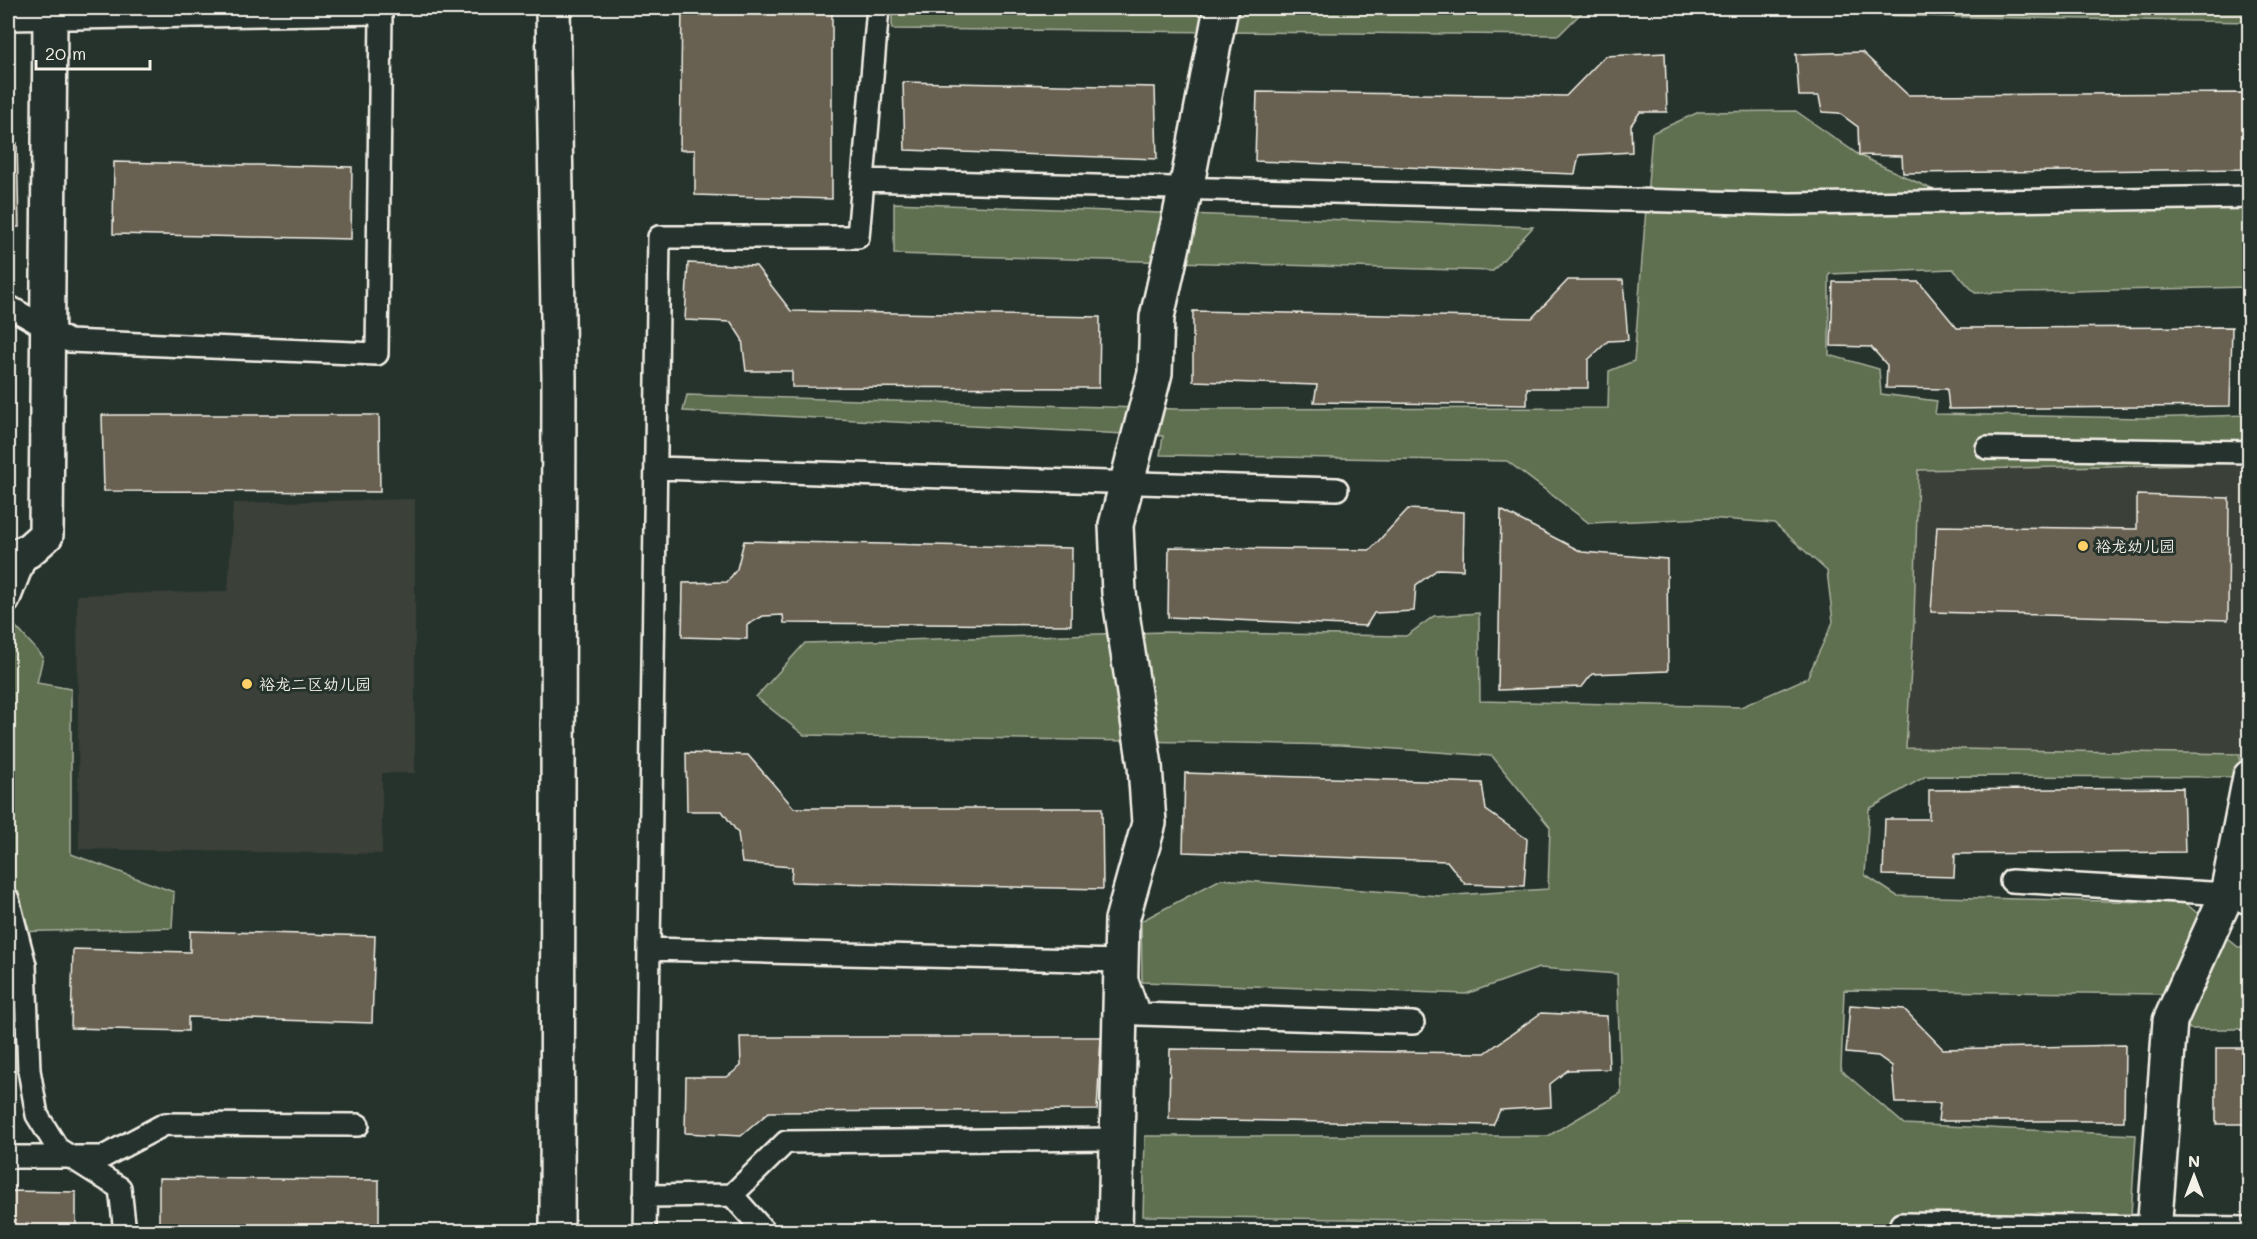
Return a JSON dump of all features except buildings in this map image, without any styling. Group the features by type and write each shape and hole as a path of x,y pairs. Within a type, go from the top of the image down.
{"street":[{"path":"553,8 559,378 557,1232"},
{"path":"1115,1232 1122,920 1149,823 1145,766 1119,593 1116,525 1155,373 1156,316 1186,188 1221,8"},
{"path":"18,555 46,535 50,18"},
{"path":"2154,1229 2170,1021 2238,899 2250,777"}],"lane":[{"path":"645,1232 659,237 858,237 878,8"},
{"path":"8,19 381,13 377,354 69,341 8,306"},
{"path":"863,180 1791,204 2250,197"},
{"path":"1987,448 2250,452"},
{"path":"656,468 1337,489"},
{"path":"8,602 18,555"},
{"path":"2011,880 2238,899"},
{"path":"8,899 25,965 29,1070 37,1115 58,1149 120,1188 125,1232"},
{"path":"649,949 1120,961 1139,1014 1413,1023"},
{"path":"8,1157 103,1158 165,1124 357,1125"},
{"path":"645,1196 732,1195 786,1142 1116,1139"},
{"path":"732,1195 765,1232"},
{"path":"1901,1224 2154,1229 2250,1228"}],"shaded area":[{"name":"裕龙幼儿园","path":"2249,463 2250,688 2240,754 1906,748 1914,622 1918,470"},
{"name":"裕龙二区幼儿园","path":"415,499 415,773 382,773 382,854 79,849 77,595 228,591 233,503"}],"green space":[{"path":"892,8 1586,8 1559,35 892,29"},
{"path":"1862,8 2249,8 2250,22 1862,15"},
{"path":"1796,111 1859,155 1961,203 2249,209 2249,287 1975,293 1953,269 1829,274 1829,355 1879,369 1881,394 1937,401 1935,414 2143,418 2249,415 2249,463 1918,470 1914,622 1906,748 2240,754 2239,777 1926,776 1869,809 1865,875 1897,896 2185,903 2238,947 2249,947 2249,1029 2190,1029 2160,994 1844,990 1841,1070 1904,1124 2136,1135 2130,1231 1554,1232 1542,1222 1143,1216 1145,1136 1548,1136 1621,1093 1617,974 1539,968 1466,994 1142,982 1141,921 1221,879 1439,896 1548,889 1550,827 1492,756 1340,745 804,735 756,697 805,643 1163,632 1406,636 1434,616 1479,613 1480,701 1741,707 1807,678 1833,622 1827,571 1774,523 1707,518 1589,523 1507,461 1160,455 1163,436 683,411 687,395 1178,409 1608,408 1609,371 1634,361 1652,133 1699,112"},
{"path":"894,203 1533,227 1493,271 894,254"},
{"path":"8,618 43,657 37,683 71,689 71,854 174,892 172,928 8,932"}],"place":[{"name":"裕龙幼儿园","path":"2083,546"},
{"name":"裕龙二区幼儿园","path":"247,684"}]}
